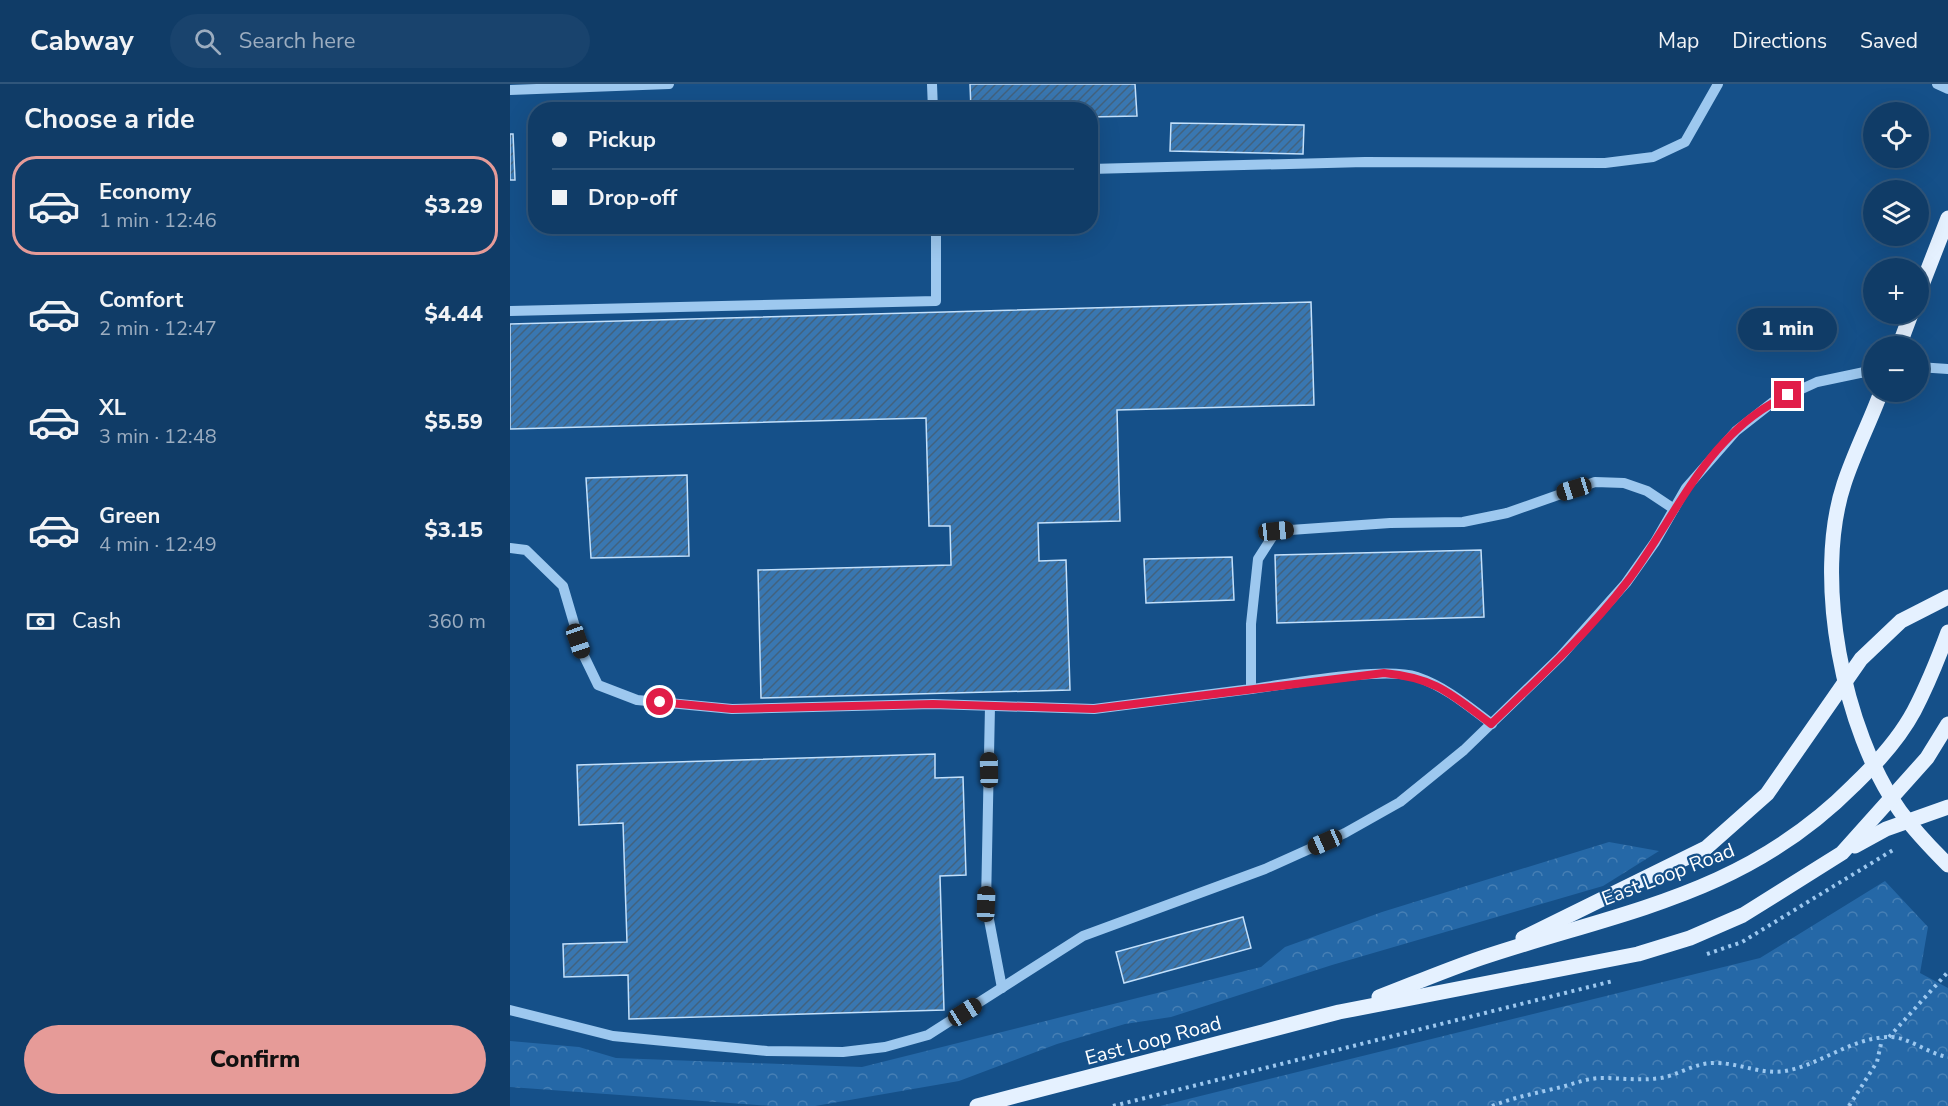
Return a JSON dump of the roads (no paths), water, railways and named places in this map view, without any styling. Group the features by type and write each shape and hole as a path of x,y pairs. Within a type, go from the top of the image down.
{"main road":[{"path":"1929,267 1948,218"},
{"path":"1877,402 1844,484 1840,503 1832,559 1834,626 1839,662 1851,704 1883,781 1900,810 1948,865"},
{"path":"1481,958 1706,848 1767,794 1861,659 1901,621 1948,597"},
{"name":"East Loop Road","path":"1339,1012 1481,958 1660,903 1719,881 1777,850 1830,810 1878,762 1913,712 1948,632"},
{"name":"East Loop Road","path":"977,1106 1339,1012 1638,954 1690,938 1743,915 1842,853 1927,758 1948,724"},
{"path":"1842,853 1886,829 1948,807"}],"lane":[{"path":"510,90 669,84"},
{"path":"932,84 933,102"},
{"path":"1098,169 1365,162 1605,163 1653,157 1685,142 1718,84"},
{"path":"1937,84 1948,89"},
{"path":"510,310 936,301 936,234"},
{"path":"1929,368 1948,369"},
{"path":"510,1010 613,1036 767,1051 843,1053 885,1047 928,1035 1083,936 1265,868 1345,833 1400,801 1464,750 1560,657 1626,584 1708,460 1736,431 1773,402 1817,382 1863,372"},
{"path":"1251,689 1251,624 1258,559 1276,531 1390,522 1463,522 1507,513 1595,482 1624,483 1647,491 1674,509"},
{"path":"510,548 526,550 562,586 583,654 598,685 637,700 732,709 933,704 1094,709 1384,673 1415,676 1447,690 1491,724"},
{"path":"990,706 986,904 1002,988"}]}
